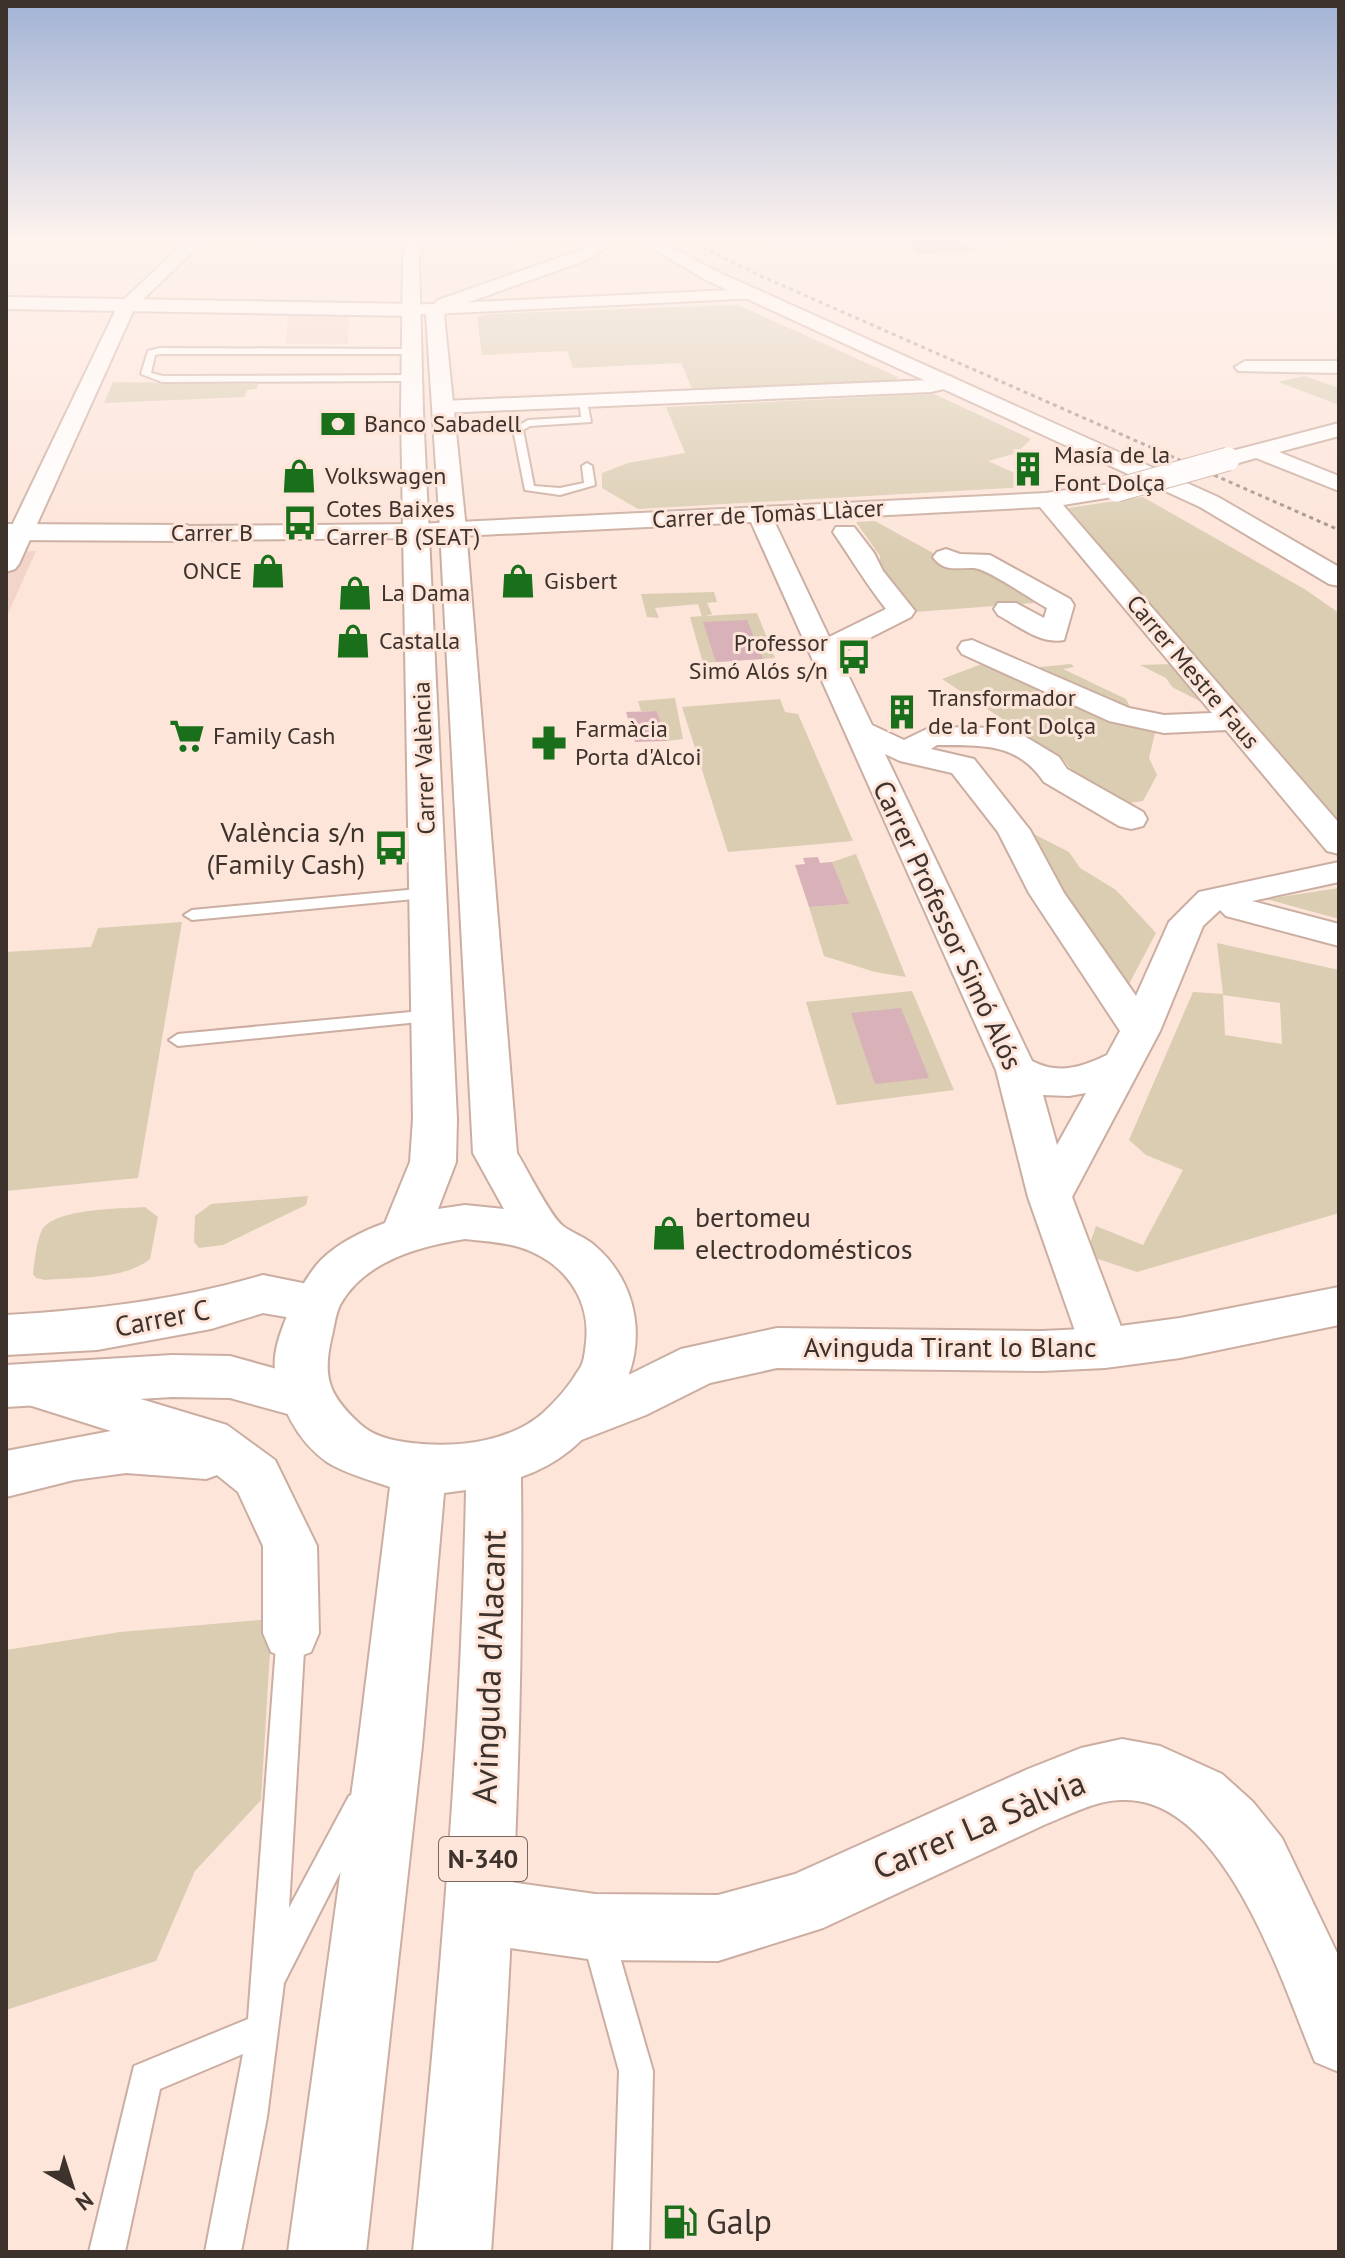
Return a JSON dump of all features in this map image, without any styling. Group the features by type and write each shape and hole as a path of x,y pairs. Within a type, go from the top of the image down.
{"main road":[{"name":"Carrer València","path":"405,1233 433,1162 435,1119 411,342"},
{"name":"Carrer València","path":"439,342 495,1153 543,1235"},
{"path":"861,342 1209,502 1339,578"},
{"name":"Carrer B","path":"14,532 186,533"},
{"path":"465,1222 521,1228 543,1235 573,1254 596,1277 610,1307 613,1340 605,1373 591,1399 571,1422 545,1442 494,1464 456,1472 419,1471 382,1462 349,1447 323,1425 306,1397 299,1366 302,1334 315,1303 327,1286 359,1257 405,1233 434,1225 465,1222"},
{"name":"Carrer C","path":"6,1335 97,1330 211,1310 263,1294 315,1303"},
{"name":"Avinguda Tirant lo Blanc","path":"571,1422 627,1400 699,1364 777,1348 1042,1351 1105,1348 1208,1333 1339,1306"},
{"name":"Carrer C","path":"16,1385 172,1376 230,1377 306,1397"},
{"name":"Avinguda d'Alacant","path":"452,2252 481,1911 495,1602 494,1464"},
{"path":"327,2252 390,1746 419,1471"}],"street":[{"path":"6,564 14,532 108,342"},
{"path":"1245,367 1339,367"},
{"path":"443,407 584,410 931,386 950,382"},
{"name":"Carrer de Tomàs Llàcer","path":"417,531 1046,500 1117,490 1339,429"},
{"path":"1258,451 1339,484"},
{"name":"Carrer Mestre Faus","path":"1046,500 1339,844"},
{"path":"917,506 966,528 991,502"},
{"name":"Carrer Professor Simó Alós","path":"759,514 1016,1070 1050,1197 1105,1348"},
{"name":"Carrer B","path":"186,533 417,531"},
{"path":"822,651 902,611 871,573 862,553 845,532"},
{"path":"946,557 956,562 988,559 1061,605 1134,601"},
{"path":"1001,609 1054,634 1061,605"},
{"path":"972,648 1120,715 1164,724 1233,721"},
{"path":"860,731 906,752 963,766 1013,830 1131,1048"},
{"path":"877,770 931,736 1005,737 1048,764 1055,775 1131,819"},
{"path":"1050,1197 1131,1048 1187,922 1202,904 1224,895 1339,872"},
{"path":"1224,895 1239,908 1339,935"},
{"path":"1016,1070 1033,1080 1069,1084 1085,1082 1131,1048"},
{"path":"16,1385 209,1440 257,1476 290,1546 291,1633"},
{"path":"6,1474 74,1458 126,1451 234,1458"},
{"name":"Carrer La Sàlvia","path":"481,1911 595,1927 718,1928 800,1905 1028,1800 1081,1779 1122,1769 1160,1777 1200,1796 1231,1824 1259,1861 1339,2038"}],"lane":[{"path":"411,352 160,351 151,353 146,374 162,379 411,378"},
{"path":"342,378 351,352"},
{"path":"584,410 528,423 518,429 529,488 537,492 582,489 590,485 587,466"},
{"path":"192,915 429,893"},
{"path":"178,1040 432,1016"},
{"path":"223,2252 247,2144 268,1980 291,1633"},
{"path":"268,1980 390,1746"},
{"path":"595,1927 636,2071 631,2252"},
{"path":"107,2252 146,2078 262,2029"}],"shaded area":[{"path":"286,342 348,342 348,344"},
{"path":"480,342 821,342 898,377 894,382 693,391 681,363 573,368 567,351 482,355"},
{"path":"1304,376 1339,388 1339,405 1278,382"},
{"path":"113,382 258,384 257,389 247,390 245,397 104,403"},
{"path":"934,394 1031,439 1017,453 988,461 1044,486 638,509 602,488 602,473 628,463 685,453 666,407"},
{"path":"1143,497 1306,590 1339,613 1339,825 1068,508"},
{"path":"875,521 953,564 978,564 1018,587 1034,603 915,612 880,573 880,556 856,522"},
{"path":"36,551 6,618 6,552"},
{"path":"714,592 717,602 707,603 712,614 705,616 757,613 775,658 703,663 690,617 702,616 698,604 655,608 659,618 647,617 641,594"},
{"path":"747,620 763,659 716,662 703,622"},
{"path":"987,662 1156,729 1149,758 1157,775 1143,801 1123,804 1073,772 1063,759 942,679"},
{"path":"1071,664 1074,667 1063,669 1126,699 1130,707 1153,717 1124,711 1030,668"},
{"path":"1174,664 1207,705 1172,687 1166,678 1140,665"},
{"path":"675,698 683,739 667,741 657,711 641,711 638,701"},
{"path":"780,699 785,712 798,714 853,841 728,852 682,707"},
{"path":"657,711 667,741 635,742 626,712"},
{"path":"1024,829 1069,852 1080,868 1116,890 1156,933 1129,984 1059,892"},
{"path":"856,854 906,977 875,972 824,956 809,907 848,904 832,862"},
{"path":"818,857 820,863 832,862 849,904 809,907 795,865 805,864 803,858"},
{"path":"1339,888 1339,919 1266,899"},
{"path":"182,922 138,1178 6,1191 6,952 91,947 98,928"},
{"path":"1217,943 1339,970 1339,1213 1137,1272 1086,1255 1096,1226 1143,1245 1183,1170 1146,1155 1129,1140 1193,992 1223,994","holes":["1223,995 1280,1003 1282,1044 1225,1035"]},
{"path":"912,991 954,1090 837,1105 806,1002"},
{"path":"901,1008 929,1078 875,1084 851,1013"},
{"path":"308,1196 306,1205 223,1245 199,1248 194,1242 195,1216 211,1204"},
{"path":"145,1207 158,1217 150,1259 139,1266 85,1278 45,1280 33,1274 40,1235 49,1223 60,1217 89,1211"},
{"path":"272,1619 261,1800 195,1871 156,1961 6,2010 6,1650 120,1632"}],"railway":[{"path":"912,342 1339,530"}],"place":[{"name":"Banco Sabadell","path":"338,424"},
{"name":"Masía de la Font Dolça","path":"1028,469"},
{"name":"Volkswagen","path":"299,476"},
{"name":"Cotes Baixes Carrer B (SEAT)","path":"300,523"},
{"name":"ONCE","path":"268,571"},
{"name":"Gisbert","path":"518,581"},
{"name":"La Dama","path":"355,593"},
{"name":"Castalla","path":"353,641"},
{"name":"Professor Simó Alós s/n","path":"854,657"},
{"name":"Transformador de la Font Dolça","path":"902,712"},
{"name":"Family Cash","path":"187,736"},
{"name":"Farmàcia Porta d'Alcoi","path":"549,743"},
{"name":"València s/n (Family Cash)","path":"391,848"},
{"name":"bertomeu electrodomésticos","path":"669,1233"},
{"name":"Galp","path":"680,2222"}]}
